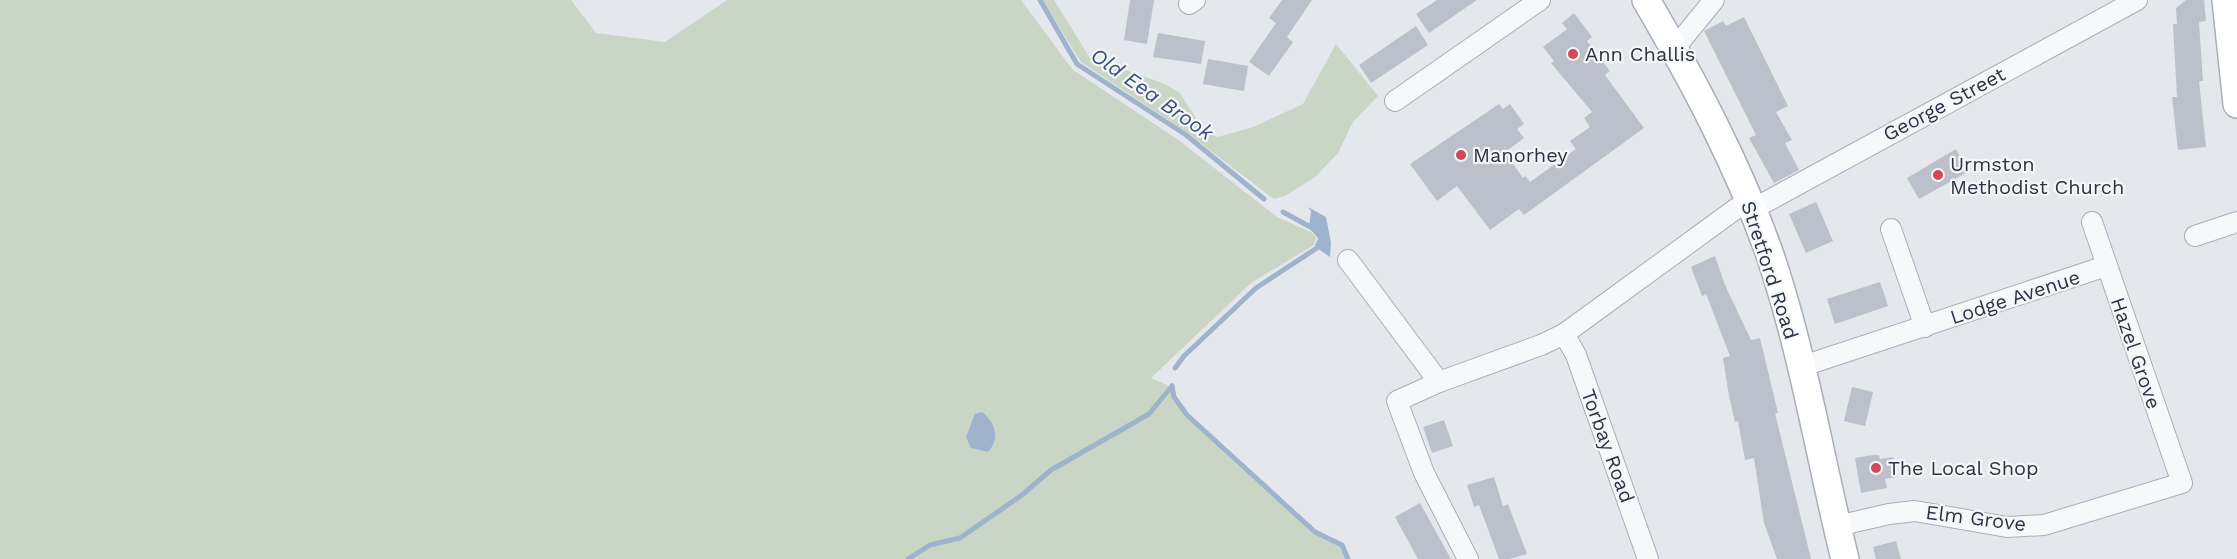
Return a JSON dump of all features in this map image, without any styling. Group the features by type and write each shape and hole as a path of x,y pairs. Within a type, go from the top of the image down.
{"main road":[{"name":"Stretford Road","path":"1646,0 1674,49 1751,206 1787,312 1845,559"},
{"path":"2226,0 2237,104"}],"street":[{"path":"1395,101 1514,7 1540,0"},
{"path":"1674,49 1714,0"},
{"name":"George Street","path":"1751,206 1764,203 2137,0"},
{"path":"1468,559 1424,473 1397,401 1439,382 1541,345 1564,334 1737,208 1751,206"},
{"name":"Hazel Grove","path":"2092,222 2182,483"},
{"path":"2195,236 2237,222"},
{"name":"Lodge Avenue","path":"1891,229 1925,327"},
{"path":"1348,260 1439,382"},
{"name":"Lodge Avenue","path":"1800,367 2106,266"},
{"name":"Torbay Road","path":"1564,334 1576,355 1648,559"},
{"name":"Elm Grove","path":"1837,526 1889,514 1915,511 2007,527 2044,525 2182,483"}],"green space":[{"path":"0,0 571,0 596,33 665,42 727,0 1021,0 1072,69 1177,139 1277,217 1311,232 1316,237 1314,245 1251,283 1151,378 1167,385 1187,415 1315,532 1342,545 1348,559 0,559"},
{"path":"1042,0 1054,0 1090,58 1160,82 1179,92 1205,132 1218,137 1253,127 1303,104 1336,44 1378,96 1353,122 1338,153 1315,177 1285,196 1274,199 1186,132 1081,62"}],"water":[{"path":"1308,207 1326,217 1331,243 1330,257 1317,248 1318,238 1309,228 1311,211"},
{"path":"982,412 991,421 995,431 994,442 988,452 971,448 966,437 975,414"}],"building":[{"path":"1130,0 1154,0 1147,44 1124,40"},
{"path":"1282,0 1312,0 1287,37 1293,42 1269,76 1249,62 1276,23 1269,18"},
{"path":"1437,0 1477,0 1429,33 1416,14"},
{"path":"2186,0 2204,0 2206,21 2199,22 2203,81 2199,81 2206,147 2178,150 2172,97 2177,97 2173,24 2177,24 2176,8"},
{"name":"Manorhey","path":"1574,13 1592,37 1587,41 1610,71 1605,75 1644,128 1524,215 1519,209 1490,230 1457,186 1437,201 1410,164 1499,104 1503,109 1510,104 1524,124 1517,129 1524,138 1505,152 1523,178 1525,176 1530,182 1576,149 1570,141 1590,127 1584,118 1592,112 1551,63 1554,61 1543,47 1567,29 1562,23"},
{"path":"1744,17 1788,106 1776,112 1792,140 1785,143 1799,170 1774,183 1749,138 1756,135 1704,31 1723,21 1726,26"},
{"path":"1416,26 1428,45 1371,83 1359,65"},
{"path":"1158,33 1205,41 1201,64 1153,57"},
{"path":"1208,59 1248,66 1244,91 1203,84"},
{"name":"Urmston Methodist Church","path":"1956,149 1968,172 1919,199 1907,178"},
{"path":"1816,202 1833,241 1806,253 1789,214"},
{"path":"1715,256 1725,285 1751,340 1760,338 1778,413 1775,413 1811,559 1777,559 1764,523 1754,458 1745,460 1738,421 1735,422 1729,396 1723,358 1730,356 1706,294 1702,296 1691,267"},
{"path":"1880,282 1888,306 1835,324 1827,299"},
{"path":"1852,387 1873,392 1865,426 1844,421"},
{"path":"1444,420 1453,446 1432,453 1423,427"},
{"name":"The Local Shop","path":"1879,455 1880,459 1893,457 1897,477 1885,479 1887,488 1861,493 1855,458"},
{"path":"1494,477 1503,506 1508,504 1527,554 1510,559 1499,559 1479,505 1474,507 1467,485"},
{"path":"1420,503 1451,559 1418,559 1395,517"},
{"path":"1896,541 1901,559 1876,559 1873,547"}],"waterway":[{"name":"Old Eea Brook","path":"1040,0 1077,64 1186,135 1264,199"},
{"name":"Old Eea Brook","path":"1283,212 1314,229"},
{"name":"Old Eea Brook","path":"1175,368 1184,356 1256,288 1317,248 1319,242"},
{"name":"Old Eea Brook","path":"1172,386 1174,397 1187,415 1315,532 1342,545 1348,559"},
{"path":"908,559 930,545 960,538 1022,495 1051,470 1149,414 1172,386"}],"place":[{"name":"Ann Challis","path":"1573,54"},
{"name":"Manorhey","path":"1461,155"},
{"name":"Urmston Methodist Church","path":"1938,175"},
{"name":"The Local Shop","path":"1876,468"}]}
